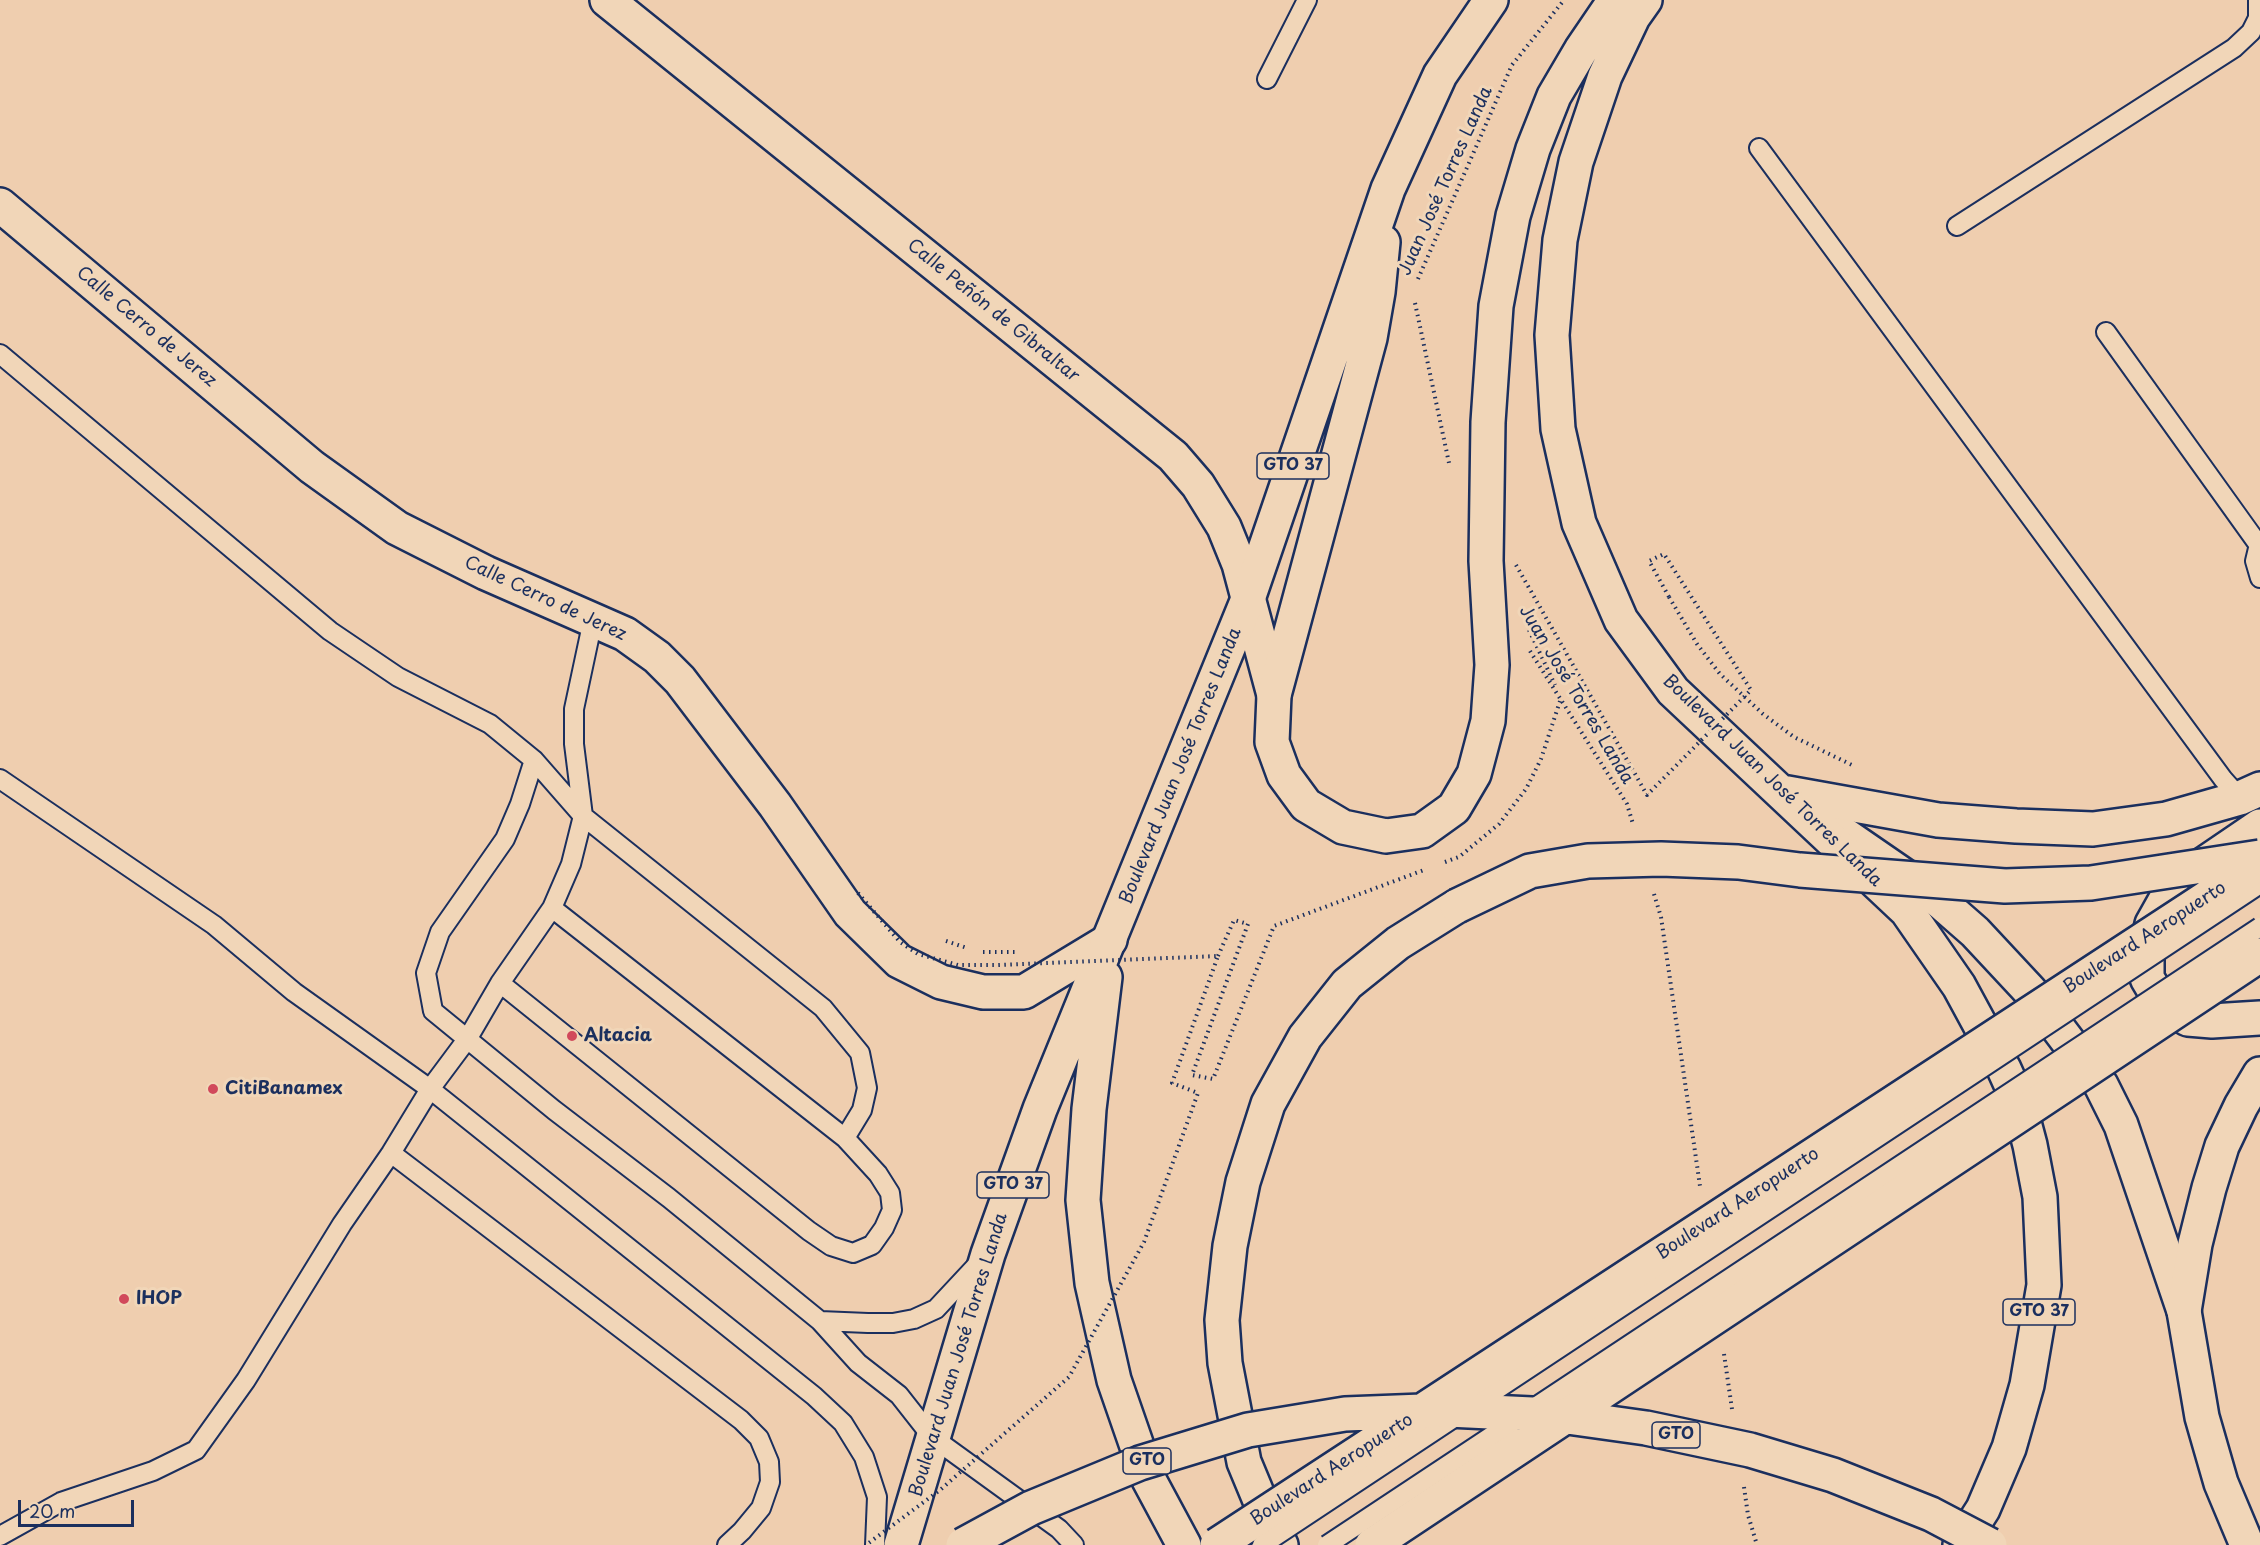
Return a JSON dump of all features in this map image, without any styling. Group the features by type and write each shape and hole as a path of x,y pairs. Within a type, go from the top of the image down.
{"main road":[{"name":"Calle Peñón de Gibraltar","path":"608,0 1173,456 1198,485 1224,527 1239,564 1274,695"},
{"name":"Boulevard Juan José Torres Landa","path":"901,1545 988,1254 1052,1073 1110,940 1248,599 1388,189 1440,75 1491,0"},
{"path":"1388,189 1378,292 1370,338 1274,695 1272,741 1284,775 1306,805 1343,826 1386,836 1422,831 1454,808 1473,774 1488,721 1492,665 1486,561 1488,422 1496,306 1513,216 1533,149 1554,96 1581,50 1615,0"},
{"name":"Boulevard Juan José Torres Landa","path":"1645,0 1633,17 1605,76 1576,162 1560,240 1552,335 1558,429 1579,523 1621,620 1673,691 1907,911 1959,986 2004,1069 2018,1100 2040,1197 2044,1285 2027,1385 2008,1448 1983,1509 1960,1545"},
{"name":"Calle Cerro de Jerez","path":"0,205 312,467 397,528 486,573 625,634 657,657 680,680 775,805 850,913 899,961 941,982 983,992 1024,992 1110,940"},
{"path":"1782,792 1938,820 2093,829 2166,819 2250,793"},
{"path":"1782,792 1935,897 1975,932 2030,992 2101,1084 2121,1125 2184,1311 2202,1417 2221,1483 2247,1545"},
{"path":"2260,826 2188,875 2166,899 2152,924 2147,947 2147,978 2163,1005 2188,1019 2212,1021 2260,1018"},
{"path":"1281,1545 1271,1527 1244,1462 1225,1362 1222,1320 1230,1246 1243,1182 1268,1104 1305,1037 1347,984 1398,943 1457,906 1530,871 1588,861 1661,859 1738,862 1800,870 2005,886 2091,883 2260,857"},
{"name":"Boulevard Aeropuerto","path":"1217,1545 2260,863"},
{"path":"1110,940 1089,1108 1084,1189 1092,1283 1114,1380 1148,1478 1184,1545"},
{"path":"1372,1545 2260,954"},
{"path":"2184,1311 2201,1221 2222,1146 2241,1106 2260,1074"},
{"name":"GTO","path":"963,1545 1031,1508 1140,1463 1248,1430 1345,1414 1448,1410 1553,1415 1646,1428 1750,1450 1833,1476 1931,1514 1990,1545"}],"lane":[{"path":"1267,79 1306,0"},
{"path":"1957,226 2234,48 2251,32 2258,18 2258,0"},
{"path":"1759,148 2216,770 2250,793"},
{"path":"2106,332 2259,542 2255,561 2260,578"},
{"path":"0,354 330,631 398,676 490,724 534,760 583,816 823,1008 860,1053 867,1088 862,1110 845,1138"},
{"path":"0,1536 61,1502 153,1471 196,1450 246,1380 342,1224 391,1153 430,1089 468,1038 500,983 552,908 571,864 583,816 574,744 574,710 593,620"},
{"path":"534,760 520,804 505,839 440,932 426,974 433,1011 820,1321 858,1363 899,1395 932,1437 1059,1530 1074,1545"},
{"path":"0,779 214,925 294,992 430,1089 814,1396 843,1423 864,1457 877,1497 875,1545"},
{"path":"1262,1545 2260,884"},
{"path":"500,983 809,1231 831,1246 853,1253 872,1245 884,1228 892,1210 890,1193 878,1174 845,1138 552,908"},
{"path":"1327,1545 2260,927"},
{"path":"391,1153 741,1420 759,1438 769,1462 770,1482 761,1508 727,1545"},
{"path":"820,1321 885,1323 914,1318 936,1309 988,1254"}],"path":[{"name":"Juan José Torres Landa","path":"1417,281 1512,65 1564,0"},
{"name":"Juan José Torres Landa","path":"1414,302 1450,469"},
{"path":"1509,570 1516,565 1647,795 1751,690 1664,554 1649,561 1697,644 1720,674 1763,714 1794,737 1862,770"},
{"path":"1437,865 1459,857 1499,824 1526,789 1541,759 1561,699 1527,626"},
{"name":"Juan José Torres Landa","path":"1525,644 1627,804 1634,827"},
{"path":"866,1545 940,1490 1069,1377 1144,1242 1198,1093 1172,1083 1218,956 1234,920 1248,924 1192,1075 1213,1079 1274,926 1426,869"},
{"path":"1651,883 1661,916 1701,1191"},
{"path":"866,886 858,893 900,942 918,954 958,965 1218,956"},
{"path":"940,939 970,948"},
{"path":"982,952 1019,952"}],"place":[{"name":"Altacia","path":"572,1036"},
{"name":"CitiBanamex","path":"213,1089"},
{"name":"IHOP","path":"124,1299"}]}
